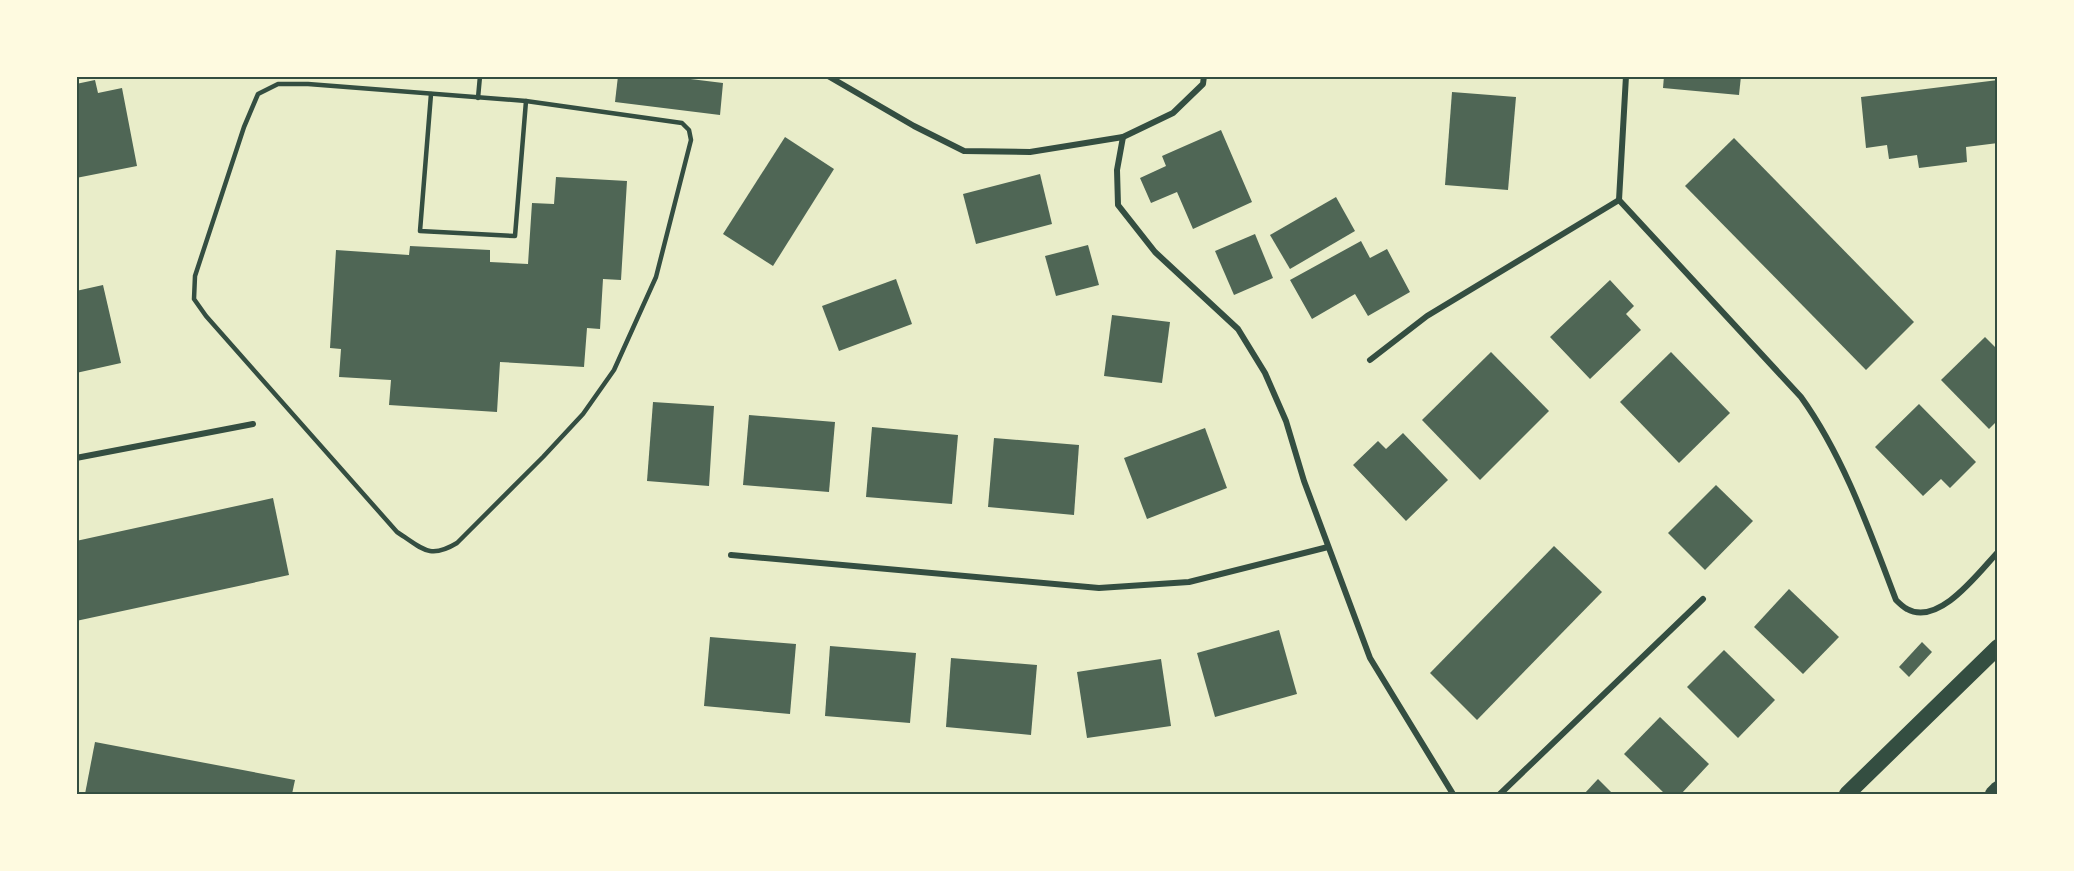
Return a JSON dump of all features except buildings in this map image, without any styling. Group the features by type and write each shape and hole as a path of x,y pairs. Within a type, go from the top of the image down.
{"highway":[{"path":"1847,795 1998,647"},
{"path":"1993,795 1998,789"}],"street":[{"path":"828,76 914,126 964,151 1030,152 1123,137 1173,112 1203,84 1204,76"},
{"path":"1626,76 1619,200 1801,398 1818,422 1835,452 1896,600 1909,610 1926,612 1949,603 1998,552"},
{"path":"1123,137 1117,170 1118,205 1155,252 1238,329 1265,374 1286,421 1304,481 1370,658 1453,795"},
{"path":"1370,360 1427,316 1619,200"},
{"path":"76,458 253,424"},
{"path":"732,555 1099,588 1189,582 1328,547"},
{"path":"1500,795 1703,599"}],"lane":[{"path":"478,98 480,76"},
{"path":"278,84 308,84 431,94 526,101 682,123 689,130 691,140 656,277 614,370 583,414 543,457 457,543 442,552 425,551 397,532 206,316 194,299 195,276 244,127 258,94 278,84"},
{"path":"431,94 420,231 515,236 526,101"}]}
